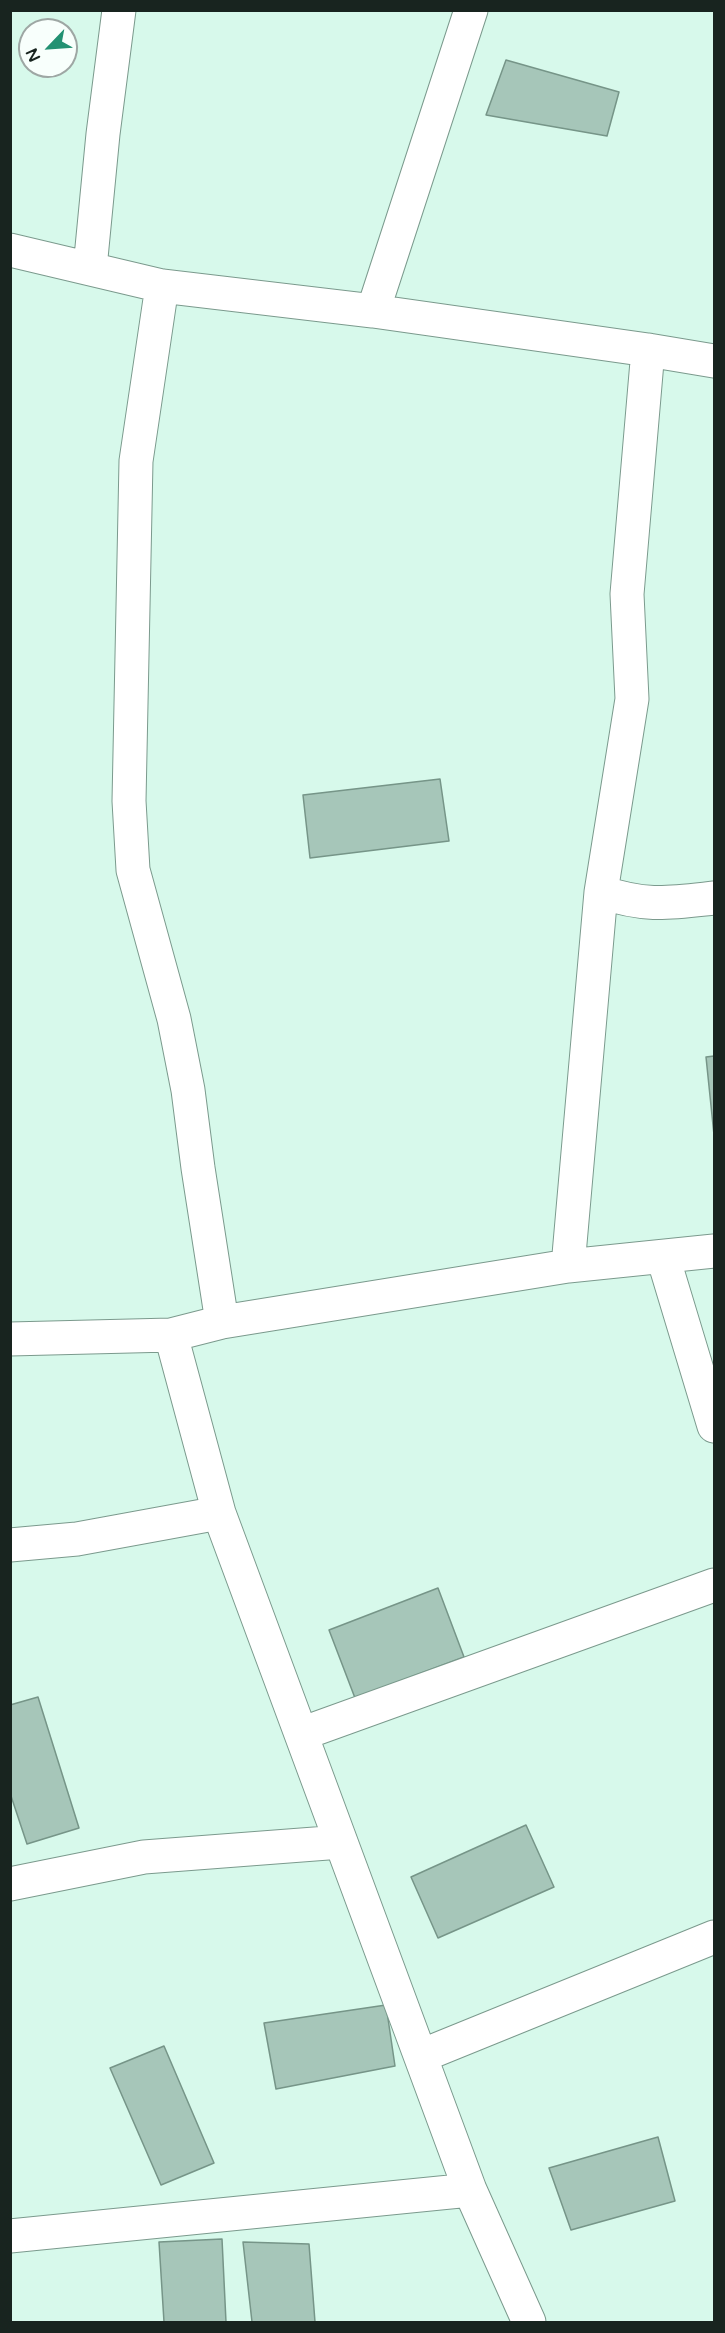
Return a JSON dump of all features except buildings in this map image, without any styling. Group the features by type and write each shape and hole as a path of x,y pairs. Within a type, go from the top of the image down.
{"street":[{"path":"90,268 103,134 119,10"},
{"path":"373,311 471,10"},
{"path":"10,250 162,286 373,311 648,350 714,362"},
{"path":"162,286 136,461 129,801 134,870 174,1019 188,1090 222,1322"},
{"path":"568,1266 601,891 632,699 627,594 648,350"},
{"path":"601,891 626,900 656,904 714,898"},
{"path":"10,1339 171,1335 222,1322 568,1266 714,1251"},
{"path":"663,1257 714,1426"},
{"path":"171,1335 219,1513 470,2190 529,2322"},
{"path":"10,1545 76,1539 219,1513"},
{"path":"301,1734 714,1585"},
{"path":"10,1884 144,1857 341,1842"},
{"path":"421,2056 714,1936"},
{"path":"10,2236 470,2190"}]}
